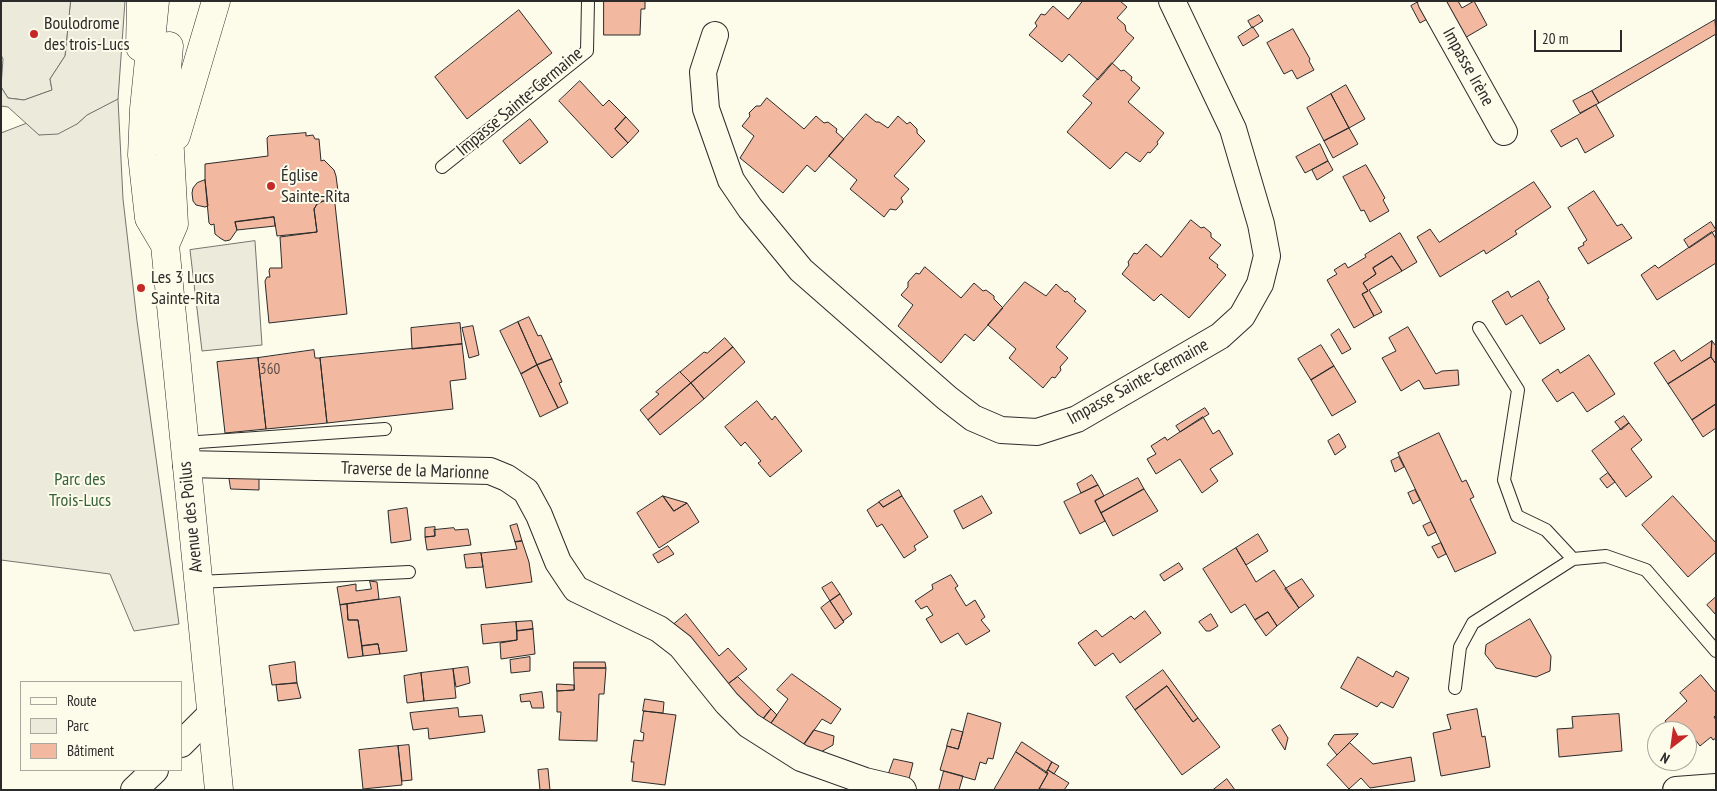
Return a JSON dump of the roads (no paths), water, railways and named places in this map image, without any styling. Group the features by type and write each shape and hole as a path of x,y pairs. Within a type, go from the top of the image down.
{"main road":[{"name":"Avenue des Poilus","path":"140,1 140,74 144,109 142,155 149,218 165,245 219,790"},
{"path":"144,109 156,1"},
{"name":"Avenue des Poilus","path":"165,245 174,224 166,80 172,1"},
{"path":"142,155 170,154 216,1"}],"street":[{"name":"Impasse Sainte-Germaine","path":"715,35 703,72 706,110 731,180 800,270 947,398 973,418 1001,430 1037,432 1077,419 1220,336 1242,316 1260,284 1267,256 1261,224 1234,129 1172,1"},
{"name":"Impasse Irène","path":"1431,1 1504,132"},
{"name":"Traverse de la Marionne","path":"185,454 490,471 507,478 526,491 539,515 558,562 576,589 659,629 681,646 727,703 748,725 801,758 865,780 903,790"},
{"path":"182,743 212,713"},
{"path":"134,790 154,771"},
{"path":"1676,790 1716,787"}],"lane":[{"name":"Impasse Sainte-Germaine","path":"442,167 587,51 588,1"},
{"path":"1479,328 1518,390 1504,480 1517,516 1546,530 1573,559"},
{"path":"185,454 385,429"},
{"path":"1455,688 1460,647 1473,623 1573,559 1606,556 1646,570 1716,650"},
{"path":"198,582 409,572"}],"place":[{"name":"Boulodrome des trois-Lucs","path":"34,34"},
{"name":"Église Sainte-Rita","path":"271,186"},
{"name":"Les 3 Lucs Sainte-Rita","path":"141,288"}],"park label":[{"name":"Parc des Trois-Lucs","path":"80,490"}]}
